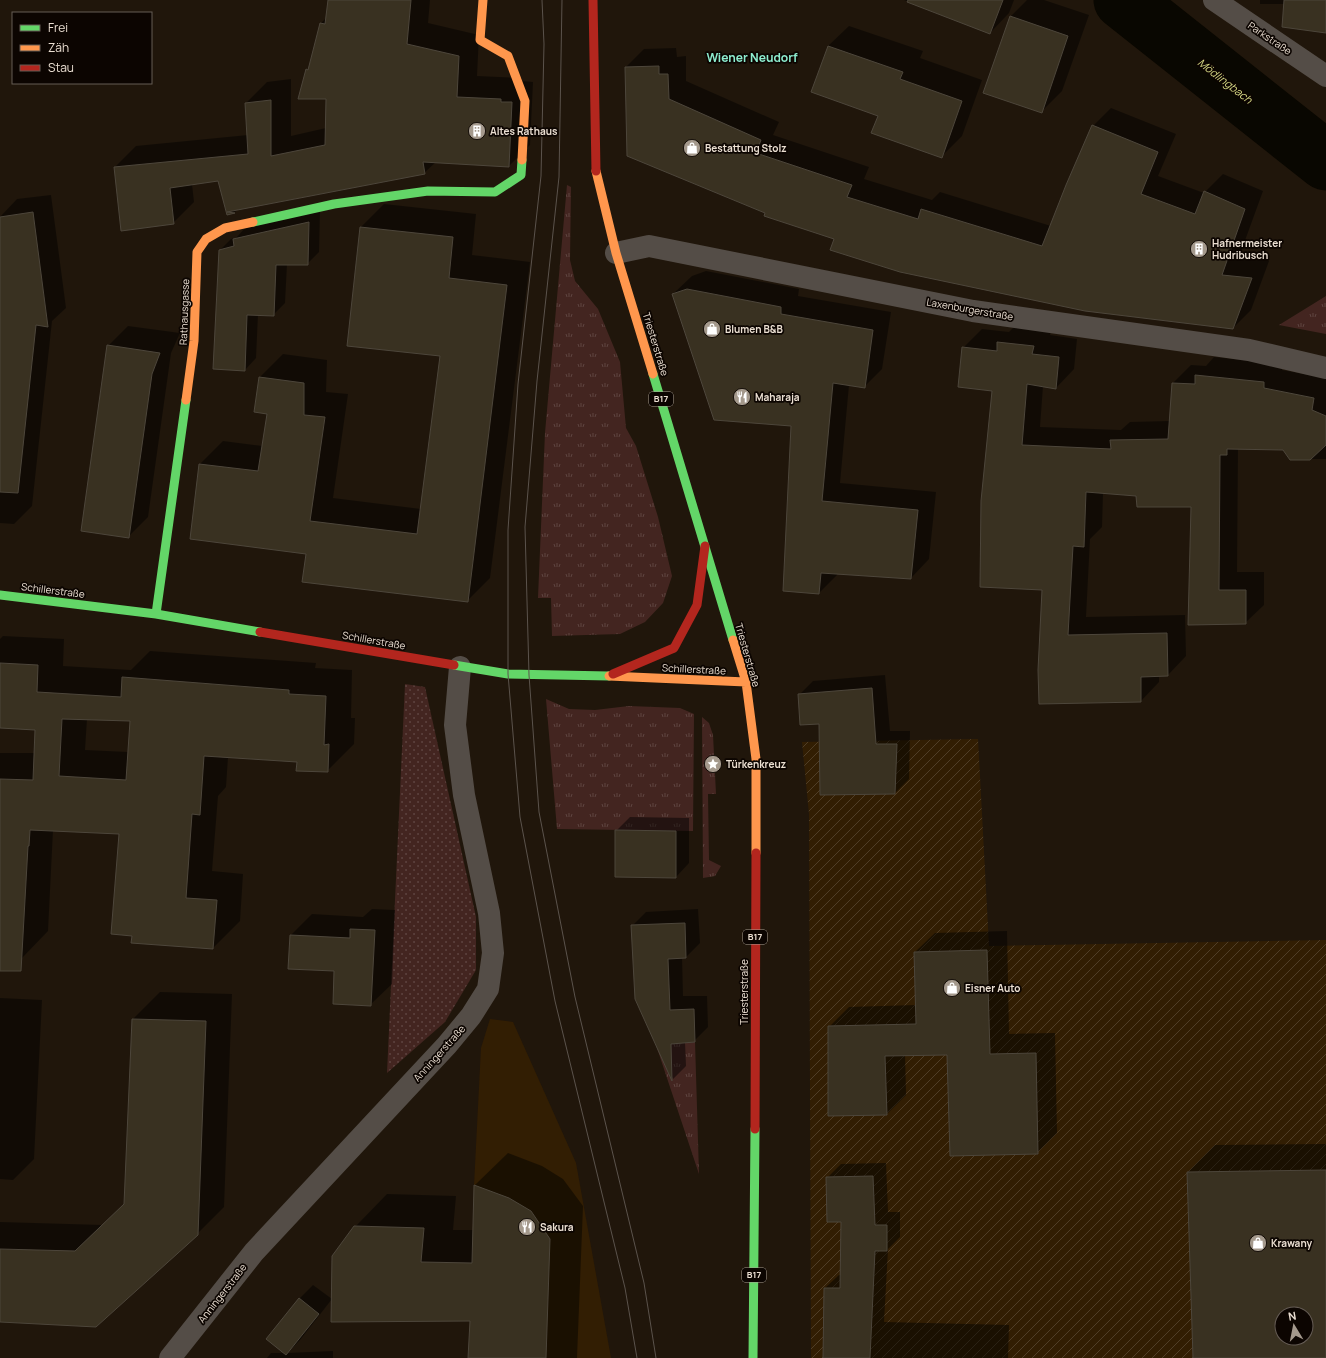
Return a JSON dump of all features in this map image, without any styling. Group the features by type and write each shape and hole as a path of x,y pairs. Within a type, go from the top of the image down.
{"street":[{"name":"Rathausgasse","path":"156,614 194,341 197,252 206,239 225,228 334,204 428,191 495,192 522,175 525,101 508,56 480,40 483,0"},
{"name":"Triesterstraße","path":"593,0 596,175 616,253 746,682 756,759 755,1192 752,1358"},
{"name":"Parkstraße","path":"1214,0 1326,76"},
{"name":"Laxenburgerstraße","path":"616,253 649,246 973,311 1249,350 1326,368"},
{"path":"609,676 674,648 697,605 705,546"},
{"name":"Schillerstraße","path":"0,595 156,614 508,674 609,676 746,682"},
{"name":"Anningerstraße","path":"170,1358 254,1252 447,1046 471,1016 488,989 493,953 490,913 464,795 455,725 460,667"}],"shaded area":[{"path":"978,739 989,946 1326,940 1326,1358 811,1358 809,814 802,742"},
{"path":"490,1019 513,1022 576,1163 611,1358 469,1358 474,1186 481,1048"}],"green space":[{"path":"567,185 571,187 570,260 575,281 598,309 620,362 626,428 636,446 658,517 672,576 663,603 645,622 620,634 552,636 551,598 538,598 545,433"},
{"path":"1326,296 1326,334 1279,325"},
{"path":"405,684 425,687 476,917 476,970 445,1022 387,1073"},
{"path":"546,699 569,709 595,710 629,706 680,708 694,714 693,831 557,829"},
{"path":"702,717 709,723 713,735 716,794 708,794 709,860 721,866 715,876 703,878"},
{"path":"695,1042 699,1174 656,1045"}],"building":[{"path":"328,0 411,0 407,44 459,56 457,97 501,99 501,102 512,102 509,167 423,162 425,174 227,212 235,213 227,215 218,181 170,188 174,224 121,231 114,167 248,154 245,103 271,100 271,156 325,145 326,99 298,99 306,69 308,70 320,23 325,24"},
{"path":"908,0 1003,0 990,34 907,2"},
{"path":"1284,0 1326,0 1326,33 1282,27"},
{"path":"1010,16 1068,36 1042,113 983,93"},
{"path":"828,46 903,72 900,79 962,101 942,158 871,133 878,116 811,92"},
{"path":"659,66 659,74 668,74 669,99 761,140 756,153 852,185 847,197 918,219 921,209 1042,246 1092,125 1158,152 1141,194 1195,214 1204,191 1245,209 1222,275 1252,278 1233,329 1085,311 900,272 830,250 834,239 764,216 765,213 627,156 625,67"},
{"path":"33,212 48,327 36,325 18,493 0,492 0,217"},
{"path":"309,222 308,265 276,265 274,316 247,315 245,371 213,369 219,250 234,246 233,239"},
{"path":"360,227 453,237 449,278 507,285 468,602 302,582 306,554 190,539 199,464 258,471 267,414 254,412 259,377 304,383 304,415 325,417 310,521 417,534 440,356 347,346"},
{"path":"687,289 781,307 781,314 873,330 865,388 833,383 822,501 918,510 911,579 821,573 819,594 783,591 791,426 714,420 672,294"},
{"path":"997,342 1034,346 1032,354 1059,357 1056,389 1027,384 1022,445 1111,449 1110,440 1168,439 1172,383 1195,384 1195,375 1264,382 1264,388 1314,398 1312,410 1326,416 1326,445 1310,460 1290,460 1283,450 1227,449 1227,455 1220,455 1219,590 1246,590 1246,624 1188,625 1191,507 1137,507 1136,496 1086,492 1084,547 1073,546 1068,635 1167,633 1168,676 1141,677 1141,702 1039,704 1038,670 1042,590 980,587 981,501 992,391 958,387 962,347 997,351"},
{"path":"107,345 160,353 152,374 129,538 81,531"},
{"path":"0,663 38,665 37,692 121,697 122,677 289,690 289,694 326,696 324,745 329,744 328,772 296,771 297,762 204,756 200,815 192,814 186,898 217,900 213,949 131,943 132,936 111,934 119,834 30,830 21,971 0,971 0,779 33,780 35,730 0,728","holes":["62,719 130,721 126,780 59,776"]},
{"path":"872,688 876,744 897,744 895,794 820,795 819,724 800,725 798,694"},
{"path":"615,830 676,831 676,878 615,877"},
{"path":"685,923 686,958 668,959 670,1010 694,1009 695,1042 671,1044 672,1081 635,999 631,925"},
{"path":"350,929 375,930 371,1006 333,1004 334,971 288,969 290,935 350,938"},
{"path":"987,950 990,1054 1036,1053 1038,1154 950,1156 947,1055 885,1056 887,1115 828,1116 828,1026 916,1024 914,952"},
{"path":"132,1019 206,1021 198,1235 96,1327 0,1322 0,1249 75,1251 124,1204"},
{"name":"Krawany","path":"1326,1170 1326,1358 1193,1358 1187,1172"},
{"path":"873,1176 875,1225 887,1225 887,1251 875,1251 870,1358 823,1358 824,1288 840,1288 841,1222 827,1222 826,1177"},
{"path":"474,1185 509,1198 531,1211 550,1239 546,1358 468,1358 470,1321 331,1322 332,1256 354,1226 424,1228 421,1262 472,1263"},
{"path":"299,1298 319,1314 286,1355 266,1339"}],"waterway":[{"name":"Mödlingbach","path":"1123,0 1326,161"}],"tram line":[{"path":"542,0 544,44 541,176 518,384 508,530 508,674 520,817 555,1001 625,1288 637,1358"},
{"path":"562,0 559,177 537,381 525,527 529,675 539,812 575,997 644,1283 656,1358"}],"traffic: fast":[{"path":"253,222 334,204 428,191 495,192 521,175 522,160"},
{"path":"653,374 733,640"},
{"path":"156,614 186,400"},
{"path":"0,595 156,614 260,632"},
{"path":"454,665 508,674 609,676"},
{"path":"753,1358 755,1129"}],"traffic: slow":[{"path":"483,0 480,40 508,56 525,101 522,160"},
{"path":"596,171 616,253 653,374"},
{"path":"186,400 194,341 197,252 206,239 225,228 253,222"},
{"path":"733,640 746,682 756,759 756,853"},
{"path":"609,676 746,682"}],"traffic: jam":[{"path":"593,0 596,171"},
{"path":"613,674 674,648 697,605 705,546"},
{"path":"260,632 454,665"},
{"path":"755,1129 756,853"}],"place":[{"name":"Altes Rathaus","path":"477,131"},
{"name":"Bestattung Stolz","path":"692,148"},
{"name":"Hafnermeister Hudribusch","path":"1199,249"},
{"name":"Blumen B&B","path":"712,329"},
{"name":"Maharaja","path":"742,397"},
{"name":"Türkenkreuz","path":"713,764"},
{"name":"Eisner Auto","path":"952,988"},
{"name":"Sakura","path":"527,1227"},
{"name":"Krawany","path":"1258,1243"}],"district":[{"name":"Wiener Neudorf","path":"752,58"}]}
